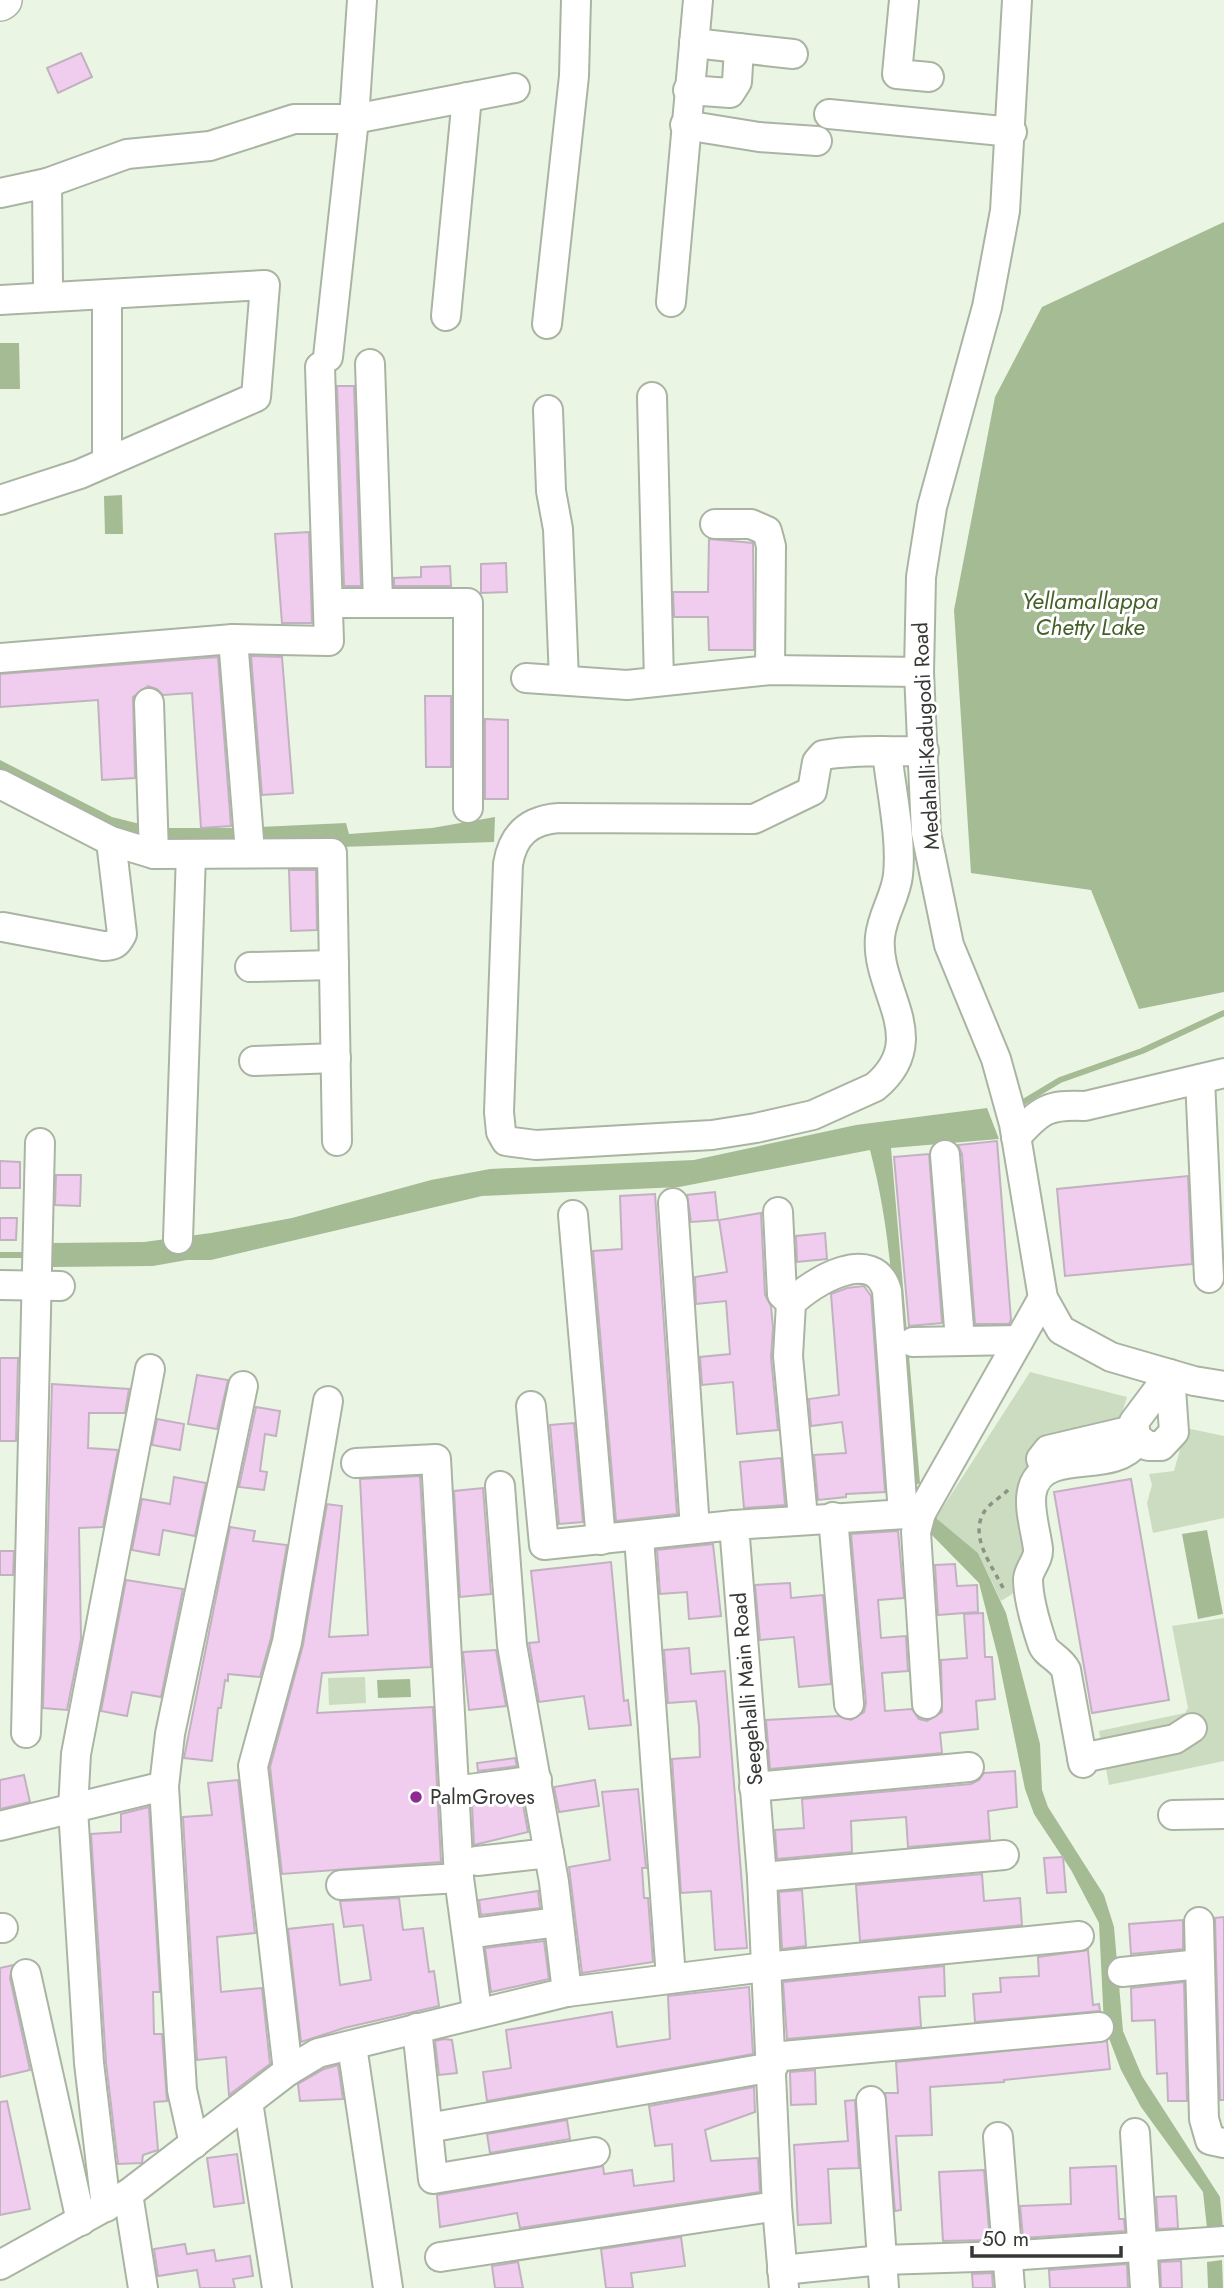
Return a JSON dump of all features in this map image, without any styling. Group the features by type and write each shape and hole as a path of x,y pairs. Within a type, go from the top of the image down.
{"street":[{"path":"0,658 233,639 330,641 324,362 354,119 362,0"},
{"path":"547,324 574,76 576,0"},
{"path":"671,302 684,125 698,0"},
{"path":"904,0 897,74 929,76"},
{"name":"Medahalli-Kadugodi Road","path":"1017,0 1012,132 1005,211 987,307 932,507 920,578 919,672 926,833 949,946 996,1059 1015,1131 1043,1298 1061,1330 1111,1357 1224,1386"},
{"path":"694,43 793,54"},
{"path":"688,90 730,93 737,82 739,48"},
{"path":"0,193 47,183 127,155 210,146 294,119 354,119 514,88"},
{"path":"446,316 467,97"},
{"path":"829,114 1012,132"},
{"path":"684,125 759,137 817,141"},
{"path":"47,183 48,283"},
{"path":"0,300 265,285 256,397 107,462 0,500"},
{"path":"107,294 107,462"},
{"path":"370,364 379,601"},
{"path":"652,397 659,681"},
{"path":"548,410 551,491 558,529 564,680"},
{"path":"715,524 751,524 767,531 771,546 770,670"},
{"path":"328,603 468,603 468,808"},
{"path":"233,639 250,852"},
{"path":"527,678 627,685 770,670 919,672"},
{"path":"149,703 154,854"},
{"path":"887,752 898,876 880,939 897,1013 900,1048 898,1061 884,1080 875,1087 813,1115 756,1128 712,1135 536,1145 506,1141 501,1132 499,1112 508,864 510,852 521,831 533,823 559,818 754,819 812,791 817,762 823,755 887,752 924,751"},
{"path":"0,784 111,841 154,854 332,853 337,1140"},
{"path":"3,927 103,946 118,942 122,934 111,841"},
{"path":"178,1238 191,854"},
{"path":"250,967 334,965"},
{"path":"254,1060 336,1058"},
{"path":"1015,1131 1039,1112 1062,1104 1085,1106 1212,1076 1209,1278"},
{"path":"26,1732 49,1285 38,1246 40,1143"},
{"path":"945,1155 960,1340"},
{"path":"673,1203 695,1529"},
{"path":"778,1212 782,1294 791,1303"},
{"path":"573,1215 601,1540"},
{"path":"803,1518 788,1356 791,1303 816,1281 832,1273 872,1270 883,1278 916,1532 927,1704"},
{"path":"0,1285 49,1285"},
{"path":"912,1514 1043,1298"},
{"path":"913,1342 1019,1340"},
{"path":"144,2288 117,2200 89,2063 73,1809 76,1754 150,1369"},
{"path":"1170,1374 1137,1415 1136,1435 1128,1451 1113,1459 1053,1467 1037,1480 1030,1497 1038,1550 1029,1574 1029,1586 1042,1646 1060,1660 1066,1670 1083,1761 1175,1739 1192,1728"},
{"path":"1041,1459 1045,1451 1136,1435 1154,1447 1172,1438 1175,1425 1170,1374"},
{"path":"194,2144 182,2090 164,1786 170,1734 243,1386"},
{"path":"288,2071 253,1766 287,1642 328,1401"},
{"path":"531,1406 544,1545 803,1518 912,1514"},
{"path":"356,1464 436,1459 477,2011"},
{"path":"500,1486 512,1645 549,1853 567,1992"},
{"path":"833,1517 849,1704"},
{"name":"Seegehalli Main Road","path":"734,1525 762,1877 777,2206 783,2279"},
{"path":"639,1536 671,1978"},
{"path":"754,1787 969,1767"},
{"path":"469,1789 537,1780"},
{"path":"0,1826 164,1786"},
{"path":"1173,1815 1224,1814"},
{"path":"341,1885 468,1870 549,1853"},
{"path":"762,1877 1004,1854"},
{"path":"481,1931 558,1922"},
{"path":"1199,1922 1204,2119 1210,2140 1224,2143"},
{"path":"2,2270 117,2200 288,2071 317,2053 352,2046 477,2011 567,1992 765,1967 1079,1936"},
{"path":"1122,1972 1200,1964"},
{"path":"26,1974 81,2221"},
{"path":"428,2128 772,2062 1099,2027"},
{"path":"417,2028 433,2179 595,2152"},
{"path":"352,2046 388,2288"},
{"path":"871,2101 883,2274"},
{"path":"248,2102 277,2288"},
{"path":"1135,2133 1145,2288"},
{"path":"998,2137 1010,2288"},
{"path":"440,2258 777,2206"},
{"path":"783,2279 883,2274 1007,2256 1217,2241"}],"shaded area":[{"path":"1030,1372 1127,1397 1117,1429 1048,1443 1022,1588 1001,1601 978,1553 936,1518"},
{"path":"1186,1428 1224,1436 1224,1518 1153,1533 1147,1503 1152,1485 1149,1474 1174,1471"},
{"path":"1224,1618 1224,1761 1109,1785 1099,1731 1185,1713 1188,1708 1172,1626"},
{"path":"365,1677 366,1703 329,1705 328,1678"}],"water":[{"name":"Yellamallappa Chetty Lake","path":"1224,222 1224,992 1139,1009 1091,890 971,873 954,610 995,397 1042,307"},
{"path":"0,343 19,343 20,389 0,389"},
{"path":"122,495 123,534 105,534 104,496"},
{"path":"0,760 112,817 144,825 142,840 0,776"},
{"path":"495,817 494,842 340,847 260,842 259,827 346,823 349,834 432,828"},
{"path":"165,828 238,828 238,843 164,843"},
{"path":"987,1108 999,1139 891,1148 920,1483 903,1491 891,1276 879,1191 870,1150 679,1187 482,1196 211,1260 187,1260 153,1266 52,1267 52,1243 144,1242 211,1233 292,1218 431,1180 490,1169 694,1160 856,1125"},
{"path":"936,1518 978,1553 1006,1613 1040,1744 1042,1790 1048,1807 1104,1895 1114,1927 1123,2031 1142,2076 1220,2197 1223,2229 1207,2228 1203,2192 1141,2107 1121,2070 1104,2025 1099,1923 1071,1870 1034,1814 1025,1789 998,1657 979,1583 926,1529 924,1522"},
{"path":"1207,1530 1223,1614 1198,1619 1182,1534"},
{"path":"410,1679 411,1697 378,1698 377,1680"},
{"path":"1222,2260 1223,2288 1208,2288 1207,2262"}],"building":[{"path":"81,53 92,77 58,93 47,68"},
{"path":"337,386 354,386 361,586 344,586"},
{"path":"309,532 312,623 282,623 275,534"},
{"path":"709,539 753,543 754,650 709,650 708,617 674,617 673,592 708,592"},
{"path":"506,563 507,592 481,593 481,564"},
{"path":"450,566 451,586 394,586 394,578 421,577 421,567"},
{"path":"251,656 282,657 293,793 262,795"},
{"path":"218,657 231,826 201,828 192,693 163,695 148,686 133,697 135,778 102,780 98,700 0,707 0,674"},
{"path":"425,696 451,696 451,767 426,767"},
{"path":"485,719 508,720 508,799 485,799"},
{"path":"289,870 316,870 317,930 291,931"},
{"path":"997,1141 1011,1320 1009,1324 975,1324 962,1154 958,1145"},
{"path":"929,1154 942,1323 909,1326 894,1157"},
{"path":"0,1161 20,1162 20,1188 0,1188"},
{"path":"56,1175 81,1175 80,1206 55,1205"},
{"path":"1188,1176 1192,1264 1065,1276 1057,1189"},
{"path":"715,1192 718,1220 691,1222 687,1195"},
{"path":"655,1194 677,1514 616,1521 593,1251 622,1249 620,1196"},
{"path":"761,1213 765,1295 771,1306 773,1328 771,1357 778,1430 737,1434 733,1382 702,1385 700,1357 730,1354 726,1301 696,1304 695,1277 727,1272 719,1220"},
{"path":"0,1218 17,1218 16,1240 0,1240"},
{"path":"825,1233 827,1259 797,1262 796,1236"},
{"path":"864,1286 871,1296 885,1492 846,1494 846,1497 818,1500 814,1455 846,1453 842,1422 811,1426 809,1399 839,1395 831,1294"},
{"path":"0,1358 18,1358 16,1441 0,1441"},
{"path":"197,1375 228,1380 217,1429 188,1424"},
{"path":"52,1384 129,1389 125,1413 89,1413 88,1448 118,1450 103,1527 79,1528 81,1639 67,1710 43,1708"},
{"path":"256,1407 280,1411 276,1436 265,1434 260,1471 267,1472 264,1490 239,1487"},
{"path":"157,1419 184,1424 180,1450 152,1445"},
{"path":"574,1423 583,1522 559,1524 550,1425"},
{"path":"781,1458 785,1505 744,1508 740,1462"},
{"path":"420,1476 431,1667 322,1673 317,1713 433,1707 441,1862 282,1874 270,1767 303,1645 327,1504 342,1506 329,1637 368,1635 360,1479"},
{"path":"174,1477 206,1483 195,1536 163,1530 159,1555 132,1550 142,1499 170,1504"},
{"path":"1131,1479 1169,1700 1092,1713 1054,1492"},
{"path":"483,1488 491,1594 460,1597 454,1491"},
{"path":"230,1527 255,1531 253,1541 287,1545 271,1638 260,1677 228,1674 228,1681 225,1680 221,1708 218,1708 212,1761 184,1758"},
{"path":"898,1531 904,1598 878,1600 881,1638 906,1636 908,1671 882,1673 885,1711 912,1709 919,1719 927,1721 942,1712 941,1660 967,1658 964,1614 983,1613 985,1657 992,1657 995,1699 976,1701 978,1729 940,1733 942,1753 770,1769 766,1720 839,1716 851,1720 864,1712 866,1703 851,1534"},
{"path":"713,1544 721,1616 689,1619 687,1592 660,1594 657,1550"},
{"path":"0,1551 14,1551 13,1575 0,1575"},
{"path":"611,1562 624,1701 628,1700 631,1725 589,1729 584,1696 539,1702 529,1643 539,1642 531,1571"},
{"path":"955,1564 957,1586 977,1585 978,1612 938,1615 935,1565"},
{"path":"126,1580 183,1589 161,1697 132,1692 127,1716 101,1711"},
{"path":"790,1583 791,1598 823,1595 831,1684 799,1687 794,1637 760,1640 755,1585"},
{"path":"689,1648 691,1674 725,1671 747,1948 715,1950 711,1891 681,1893 672,1759 700,1757 699,1726 696,1701 668,1703 664,1650"},
{"path":"496,1650 506,1706 469,1710 463,1652"},
{"path":"515,1758 517,1766 478,1771 477,1763"},
{"path":"1015,1771 1017,1807 988,1811 990,1840 908,1847 906,1817 851,1821 852,1852 777,1859 775,1830 804,1828 802,1799 971,1784 979,1780 984,1773"},
{"path":"24,1775 30,1802 0,1809 0,1780"},
{"path":"238,1780 255,1933 217,1937 221,1992 262,1988 270,2064 229,2095 226,2057 197,2060 183,1817 212,1815 208,1783"},
{"path":"595,1780 599,1806 559,1812 554,1787"},
{"path":"638,1789 646,1868 642,1868 644,1898 648,1898 653,1962 582,1973 569,1867 610,1860 602,1792"},
{"path":"522,1799 528,1832 474,1845 472,1805"},
{"path":"149,1807 160,1992 153,1992 154,2034 162,2034 167,2101 154,2102 158,2150 143,2155 142,2163 118,2164 106,2062 91,1834 121,1832 121,1814"},
{"path":"1063,1857 1066,1892 1047,1893 1044,1858"},
{"path":"982,1874 984,1901 1020,1898 1022,1925 860,1941 856,1885"},
{"path":"802,1890 806,1946 782,1949 779,1892"},
{"path":"538,1891 540,1908 481,1915 479,1900"},
{"path":"399,1898 403,1930 423,1928 429,1972 434,1971 439,2006 344,2028 301,2042 288,1929 333,1924 340,1985 371,1980 363,1925 344,1927 340,1901"},
{"path":"1224,1917 1224,2100 1220,2100 1215,1918"},
{"path":"1183,1920 1183,1949 1131,1954 1129,1924"},
{"path":"544,1941 549,1979 491,1992 485,1948"},
{"path":"1088,1950 1093,2005 1099,2004 1100,2011 975,2022 973,1994 1001,1992 1000,1978 1039,1976 1038,1957"},
{"path":"13,1965 10,1978 30,2070 0,2077 0,1968"},
{"path":"944,1966 945,1996 919,1997 921,2027 787,2039 783,1982"},
{"path":"1184,1982 1187,2101 1168,2101 1167,2073 1157,2074 1155,2020 1132,2021 1131,1988"},
{"path":"749,1987 753,2054 487,2101 483,2072 511,2068 506,2030 612,2012 617,2047 670,2039 668,1996"},
{"path":"452,2040 457,2073 439,2075 435,2041"},
{"path":"1107,2041 1110,2069 1004,2082 930,2087 932,2135 896,2136 901,2210 895,2211 885,2093 898,2093 896,2062"},
{"path":"338,2065 343,2099 300,2101 298,2084 324,2069"},
{"path":"815,2070 816,2104 791,2105 790,2072"},
{"path":"754,2087 755,2112 705,2130 711,2161 758,2158 760,2192 520,2228 517,2213 440,2227 437,2195 603,2166 604,2174 632,2170 634,2186 674,2181 672,2144 655,2146 649,2106"},
{"path":"855,2100 859,2168 828,2169 831,2223 798,2225 794,2145 848,2141 845,2101"},
{"path":"7,2101 30,2209 0,2215 0,2102"},
{"path":"567,2120 570,2139 490,2153 487,2134"},
{"path":"237,2154 244,2203 214,2207 207,2158"},
{"path":"1116,2166 1119,2219 1124,2219 1125,2231 1023,2238 1020,2206 1071,2204 1070,2168"},
{"path":"984,2170 990,2240 943,2241 939,2172"},
{"path":"1176,2196 1178,2228 1158,2229 1156,2197"},
{"path":"681,2237 685,2266 631,2273 633,2288 606,2288 601,2249"},
{"path":"185,2244 187,2254 214,2250 216,2261 250,2256 253,2276 233,2279 235,2288 200,2288 197,2270 158,2276 154,2249"},
{"path":"1181,2261 1182,2288 1161,2288 1160,2262"},
{"path":"518,2262 523,2288 495,2288 492,2266"},
{"path":"1127,2264 1128,2288 1050,2288 1049,2270"},
{"path":"992,2273 993,2288 973,2288 972,2274"}],"waterway":[{"path":"1017,1106 1060,1080 1142,1051 1224,1013"},
{"path":"0,1255 30,1255"}],"place":[{"name":"PalmGroves","path":"416,1797"}]}
